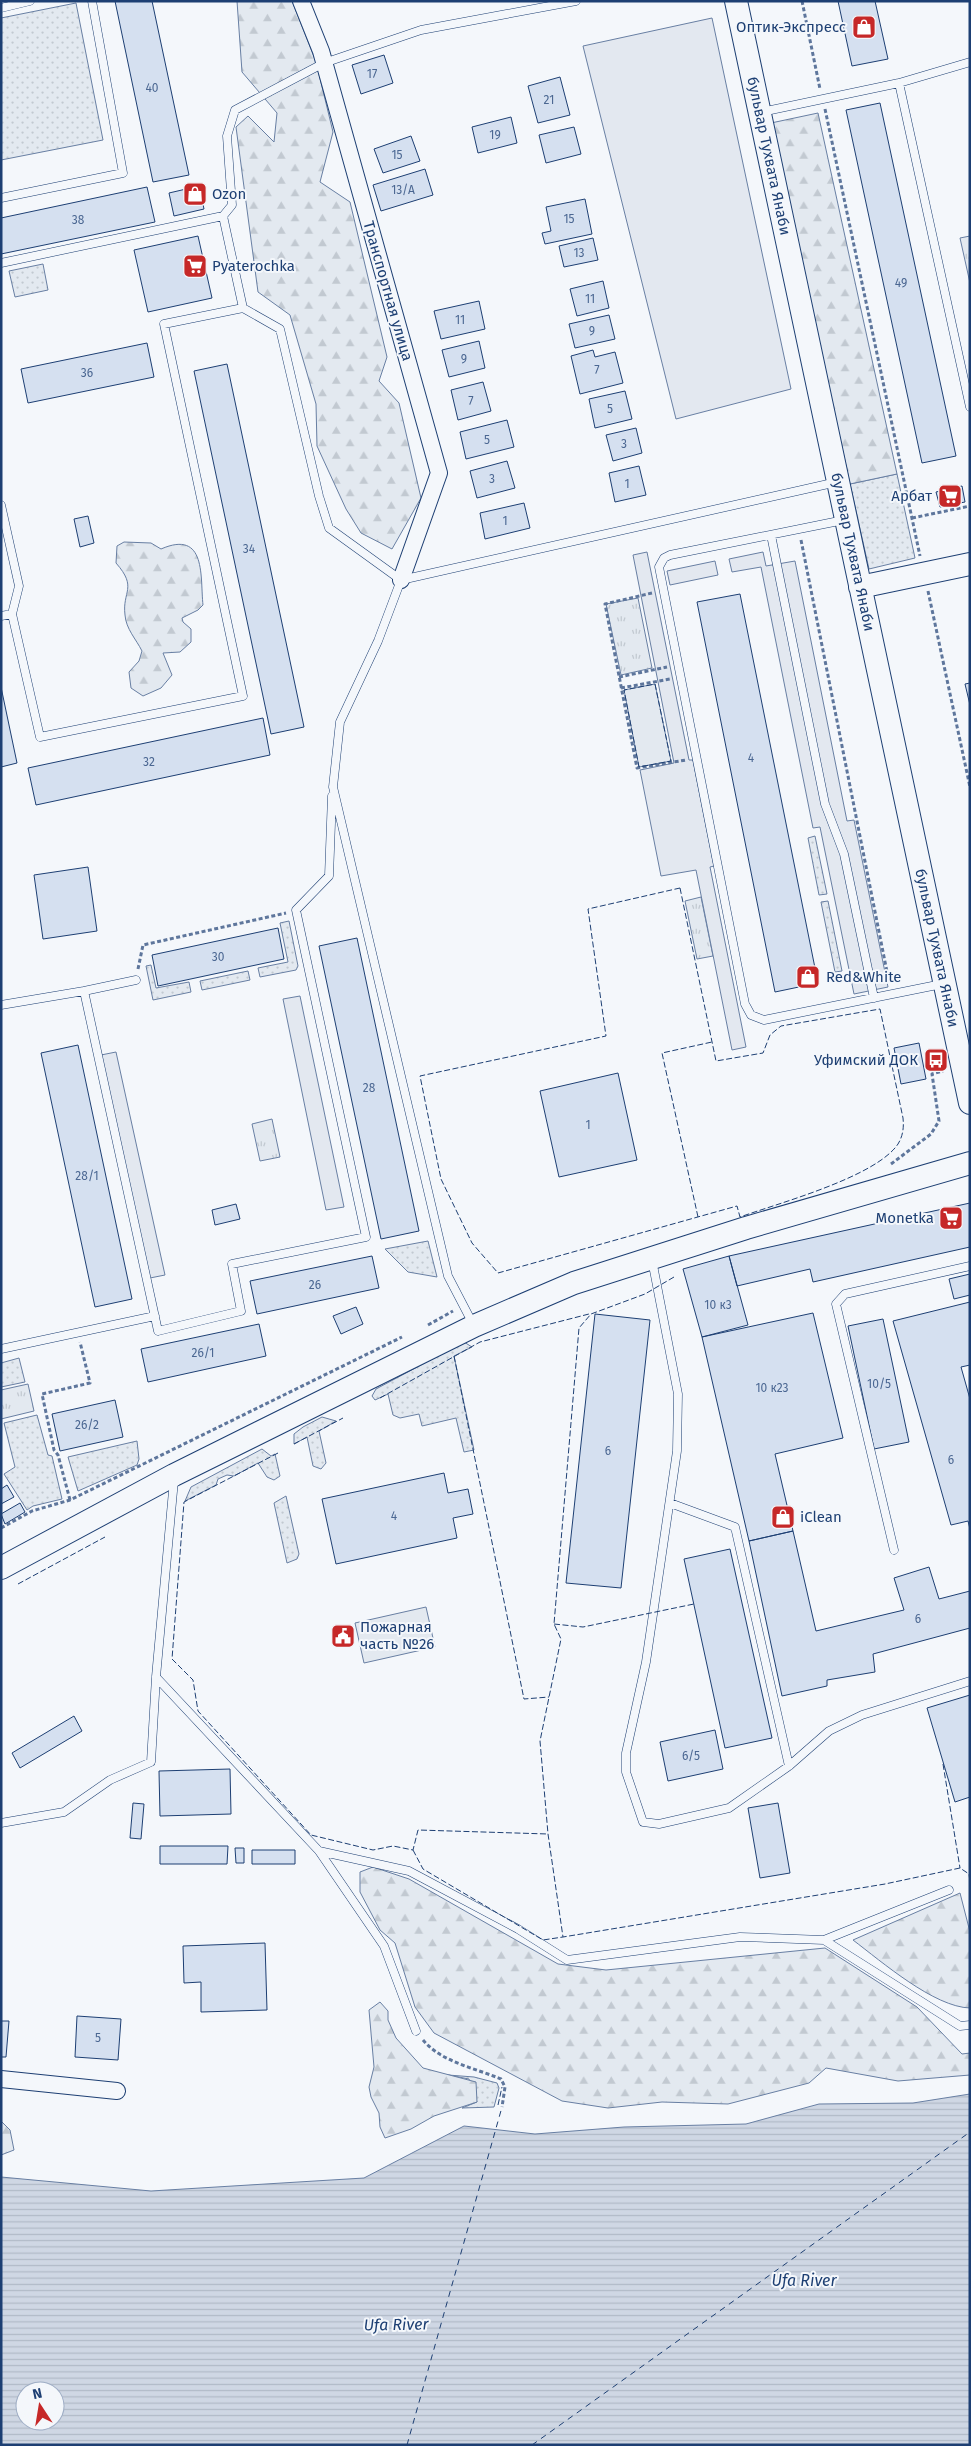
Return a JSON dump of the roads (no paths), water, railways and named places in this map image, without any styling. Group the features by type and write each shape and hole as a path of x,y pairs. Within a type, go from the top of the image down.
{"street":[{"name":"Транспортная улица","path":"301,1 324,63 439,474 401,580"},
{"name":"бульвар Тухвата Янаби","path":"736,1 970,1103"},
{"path":"860,586 970,564"},
{"path":"1,1568 174,1475 474,1326 574,1283 746,1228 970,1163"},
{"path":"1,2079 117,2091"}],"lane":[{"path":"4,5 30,1"},
{"path":"1,198 123,173 92,1"},
{"path":"1,263 223,216 232,205 227,136 235,110 324,63 421,30 576,1"},
{"path":"759,112 899,82 970,62"},
{"path":"899,82 970,407"},
{"path":"223,216 243,308"},
{"path":"1,505 19,586 12,614 40,737 243,696 164,324 243,308 280,329 319,496 329,528 401,580 838,482"},
{"path":"846,520 670,555 664,558 658,567 747,1011 756,1018 764,1020 944,984"},
{"path":"771,535 825,804 844,854 874,998"},
{"path":"84,991 158,1331 241,1311 232,1264 366,1237 296,910 329,876 333,787 340,722 378,641 401,580"},
{"path":"1,616 12,614"},
{"path":"333,787 448,1276 474,1326"},
{"path":"1,1005 136,980"},
{"path":"651,1258 678,1394 677,1450 670,1503 646,1662 626,1753 626,1772 643,1822 659,1824 729,1808 789,1766 829,1731 862,1714 970,1681"},
{"path":"894,1550 836,1304 844,1294 970,1266"},
{"path":"1,1350 155,1316"},
{"path":"1,1823 64,1812 110,1780 152,1762 156,1677 174,1475"},
{"path":"670,1503 735,1527 789,1766"},
{"path":"156,1677 320,1852 384,1946 416,2031"},
{"path":"320,1852 409,1871 518,1929 567,1960 740,1937 824,1940 949,1890"},
{"path":"824,1940 960,2026 970,2025"}],"water":[{"name":"Ufa River","path":"970,2094 970,2445 1,2445 1,2177 151,2191 364,2178 464,2126 535,2134 624,2127 746,2124 819,2104 913,2103"}],"place":[{"name":"Оптик-Экспресс","path":"864,27"},
{"name":"Ozon","path":"195,194"},
{"name":"Pyaterochka","path":"195,266"},
{"name":"Арбат","path":"950,496"},
{"name":"Red&White","path":"808,977"},
{"name":"Уфимский ДОК","path":"936,1060"},
{"name":"Monetka","path":"951,1218"},
{"name":"iClean","path":"783,1517"},
{"name":"Пожарная часть №26","path":"343,1636"}]}
